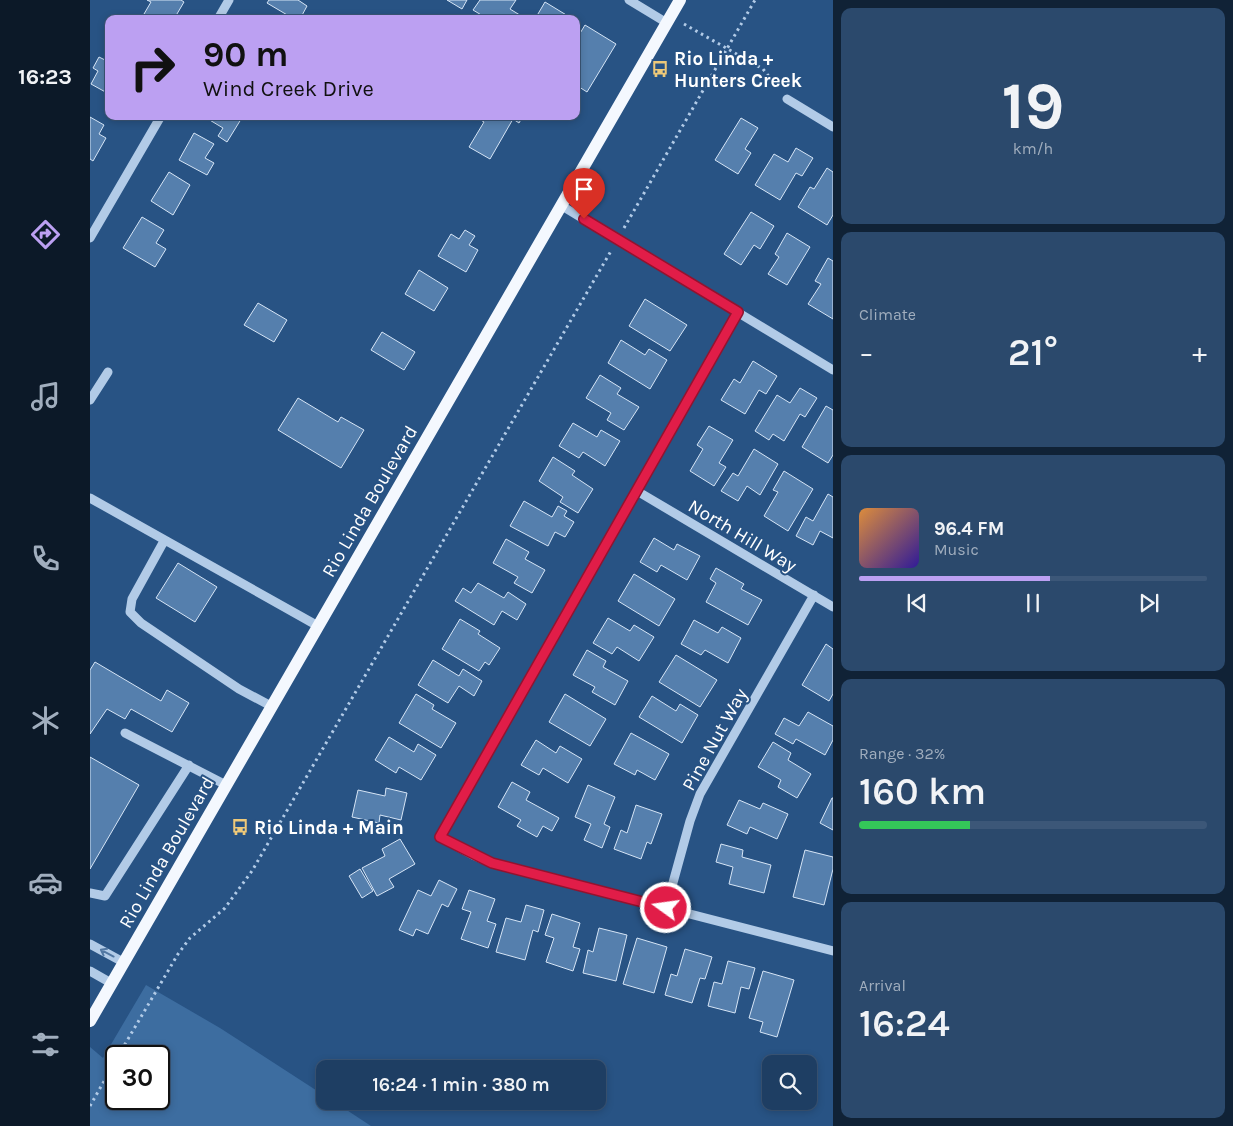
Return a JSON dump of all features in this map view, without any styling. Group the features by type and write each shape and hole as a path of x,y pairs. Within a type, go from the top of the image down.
{"main road":[{"name":"Rio Linda Boulevard","path":"90,1021 680,0"}],"street":[{"path":"220,15 229,0"},
{"path":"629,0 667,23"},
{"path":"787,99 833,127"},
{"path":"90,238 159,120"},
{"path":"562,206 833,370"},
{"path":"738,312 440,837 492,863 833,951"},
{"path":"90,400 108,372"},
{"name":"North Hill Way","path":"637,491 833,607"},
{"path":"90,498 164,542 318,626"},
{"path":"164,542 132,599 130,612 149,629 239,689 271,706"},
{"name":"Pine Nut Way","path":"666,908 690,821 700,794 814,595"},
{"path":"125,733 226,785"},
{"path":"90,893 105,896 189,765"},
{"path":"90,944 123,962"},
{"path":"90,971 111,983"}],"path":[{"path":"626,224 755,0"},
{"path":"682,24 763,69 787,99"},
{"path":"125,1045 178,954 190,938 224,908 252,871 610,253"},
{"path":"90,1106 105,1079"}],"shaded area":[{"path":"146,985 220,1028 316,1090 316,1110 347,1110 371,1126 90,1126 90,1047 103,1058 105,1055 105,1110 170,1110 170,1045 111,1045"}],"building":[{"path":"147,0 181,0 184,2 176,15 146,15 144,14 151,2"},
{"path":"269,0 298,0 307,6 302,15 287,15 267,3"},
{"path":"447,0 467,0 462,9"},
{"path":"480,0 516,0 510,9 520,15 481,15 473,10"},
{"path":"545,2 566,15 537,15"},
{"path":"585,25 616,44 587,92 580,88 580,33"},
{"path":"99,57 105,60 105,92 91,84 98,71 93,68"},
{"path":"90,117 104,125 99,134 106,138 93,161 90,159"},
{"path":"741,118 758,128 745,149 751,153 738,174 715,160"},
{"path":"210,120 241,120 227,142 218,136 223,128"},
{"path":"481,120 512,120 490,159 469,147 484,122"},
{"path":"194,133 214,144 205,158 214,163 207,175 179,160"},
{"path":"796,148 813,158 802,176 796,173 780,200 755,185 774,154 788,162"},
{"path":"827,168 833,172 833,215 827,225 798,207 810,187 814,189"},
{"path":"169,172 190,185 173,215 151,201"},
{"path":"751,212 774,226 760,249 754,245 741,265 724,254"},
{"path":"142,217 164,230 156,243 166,249 155,267 123,248"},
{"path":"465,230 475,236 469,245 478,250 466,272 438,256 451,234 459,239"},
{"path":"787,233 810,247 787,285 768,274 779,257 775,254"},
{"path":"828,258 833,261 833,319 808,304 821,284 815,281"},
{"path":"419,270 448,288 434,311 405,294"},
{"path":"645,299 687,325 670,351 629,326"},
{"path":"258,303 287,320 274,342 244,325"},
{"path":"382,332 415,352 404,370 371,350"},
{"path":"621,340 645,355 649,349 667,360 650,389 608,363"},
{"path":"753,361 777,376 766,394 759,390 745,414 721,400 734,379 740,383"},
{"path":"600,375 621,388 617,394 639,407 624,430 607,420 611,413 586,398"},
{"path":"800,388 817,398 805,417 800,414 784,441 773,434 769,440 755,431 777,395 790,403"},
{"path":"298,398 338,422 341,417 364,430 341,468 278,430"},
{"path":"826,406 833,410 833,455 828,463 802,447"},
{"path":"573,423 597,437 601,430 620,441 605,466 583,452 579,458 559,446"},
{"path":"709,426 733,440 719,463 726,467 714,486 690,471 703,449 697,445"},
{"path":"754,449 778,464 760,495 747,486 738,501 721,491 733,473 738,476"},
{"path":"553,457 575,471 572,475 593,489 578,513 560,502 563,497 539,481"},
{"path":"784,471 813,489 788,531 764,516 778,492 773,490"},
{"path":"828,494 833,497 833,538 820,531 813,545 796,536 806,517 813,521"},
{"path":"524,501 552,517 558,506 567,511 564,516 574,522 565,537 555,532 548,546 510,526"},
{"path":"654,538 674,550 677,544 700,556 687,580 661,565 657,572 640,562"},
{"path":"506,539 529,552 525,559 545,570 532,593 514,583 518,577 493,563"},
{"path":"178,563 217,587 195,622 156,598"},
{"path":"716,568 744,584 741,589 762,600 748,625 706,602 716,583 710,579"},
{"path":"634,574 675,599 659,626 618,601"},
{"path":"478,583 504,598 508,592 526,604 517,620 502,611 494,625 455,601 463,588 471,593"},
{"path":"608,618 630,631 634,625 654,637 639,661 617,647 612,654 593,643"},
{"path":"460,619 480,631 478,634 500,648 489,665 485,662 479,671 442,649"},
{"path":"694,620 718,633 722,627 741,638 728,663 705,650 701,655 681,644"},
{"path":"826,644 833,649 833,694 829,701 802,685"},
{"path":"587,650 606,661 603,667 628,681 615,705 592,692 595,687 573,675"},
{"path":"676,655 717,680 700,707 659,682"},
{"path":"433,660 459,676 463,669 482,681 474,696 459,686 448,703 418,685"},
{"path":"95,662 161,701 167,690 189,703 172,732 131,709 125,719 107,709 90,734 90,670"},
{"path":"416,694 434,705 432,709 456,723 441,748 399,723"},
{"path":"565,694 606,719 590,746 549,722"},
{"path":"652,696 676,711 680,704 698,715 682,743 639,717"},
{"path":"808,712 833,726 833,740 825,755 796,739 793,744 775,734 784,718 799,726"},
{"path":"631,733 669,754 655,780 637,770 635,775 614,764"},
{"path":"389,737 414,752 418,744 436,755 421,780 399,767 396,773 375,760"},
{"path":"536,740 556,753 560,746 582,759 568,783 543,768 539,775 521,765"},
{"path":"773,742 791,753 788,760 811,774 797,798 778,787 781,780 758,767"},
{"path":"90,757 139,785 90,869"},
{"path":"512,782 530,792 526,800 559,818 552,831 543,826 537,837 517,826 521,820 498,807"},
{"path":"588,785 615,797 604,824 610,827 602,848 584,840 591,824 575,817"},
{"path":"386,788 407,793 401,820 380,815 379,823 352,817 358,790 385,796"},
{"path":"833,798 833,830 820,823"},
{"path":"739,800 760,809 763,803 788,814 777,839 750,827 747,834 727,825"},
{"path":"636,805 662,814 651,844 647,842 641,859 614,849 621,830 627,833"},
{"path":"400,839 415,864 389,879 394,887 377,896 362,868 385,856 382,849"},
{"path":"721,844 743,850 742,857 771,865 764,893 729,884 733,867 716,862"},
{"path":"805,850 833,857 833,869 824,905 793,897"},
{"path":"360,869 373,891 362,898 349,876"},
{"path":"439,880 457,889 448,907 442,904 428,934 416,929 413,936 399,930 418,890 431,896"},
{"path":"469,890 495,899 487,921 496,924 488,948 461,939 471,912 462,909"},
{"path":"526,905 544,910 538,932 533,930 525,960 496,952 506,918 521,922"},
{"path":"552,914 580,923 573,947 580,949 573,971 546,962 554,938 545,935"},
{"path":"599,928 627,935 616,981 583,973 588,950 593,952"},
{"path":"637,938 667,947 654,993 623,984"},
{"path":"685,949 712,957 705,979 700,978 692,1003 665,995 671,974 677,976"},
{"path":"728,961 755,968 749,989 741,987 735,1013 708,1006 714,982 722,984"},
{"path":"763,971 794,980 777,1037 760,1032 763,1022 749,1018"}],"place":[{"name":"Rio Linda + Hunters Creek","path":"660,69"},
{"name":"Rio Linda + Main","path":"240,827"}],"route":[{"path":"584,219 738,312 440,837 492,863 666,908"}]}
